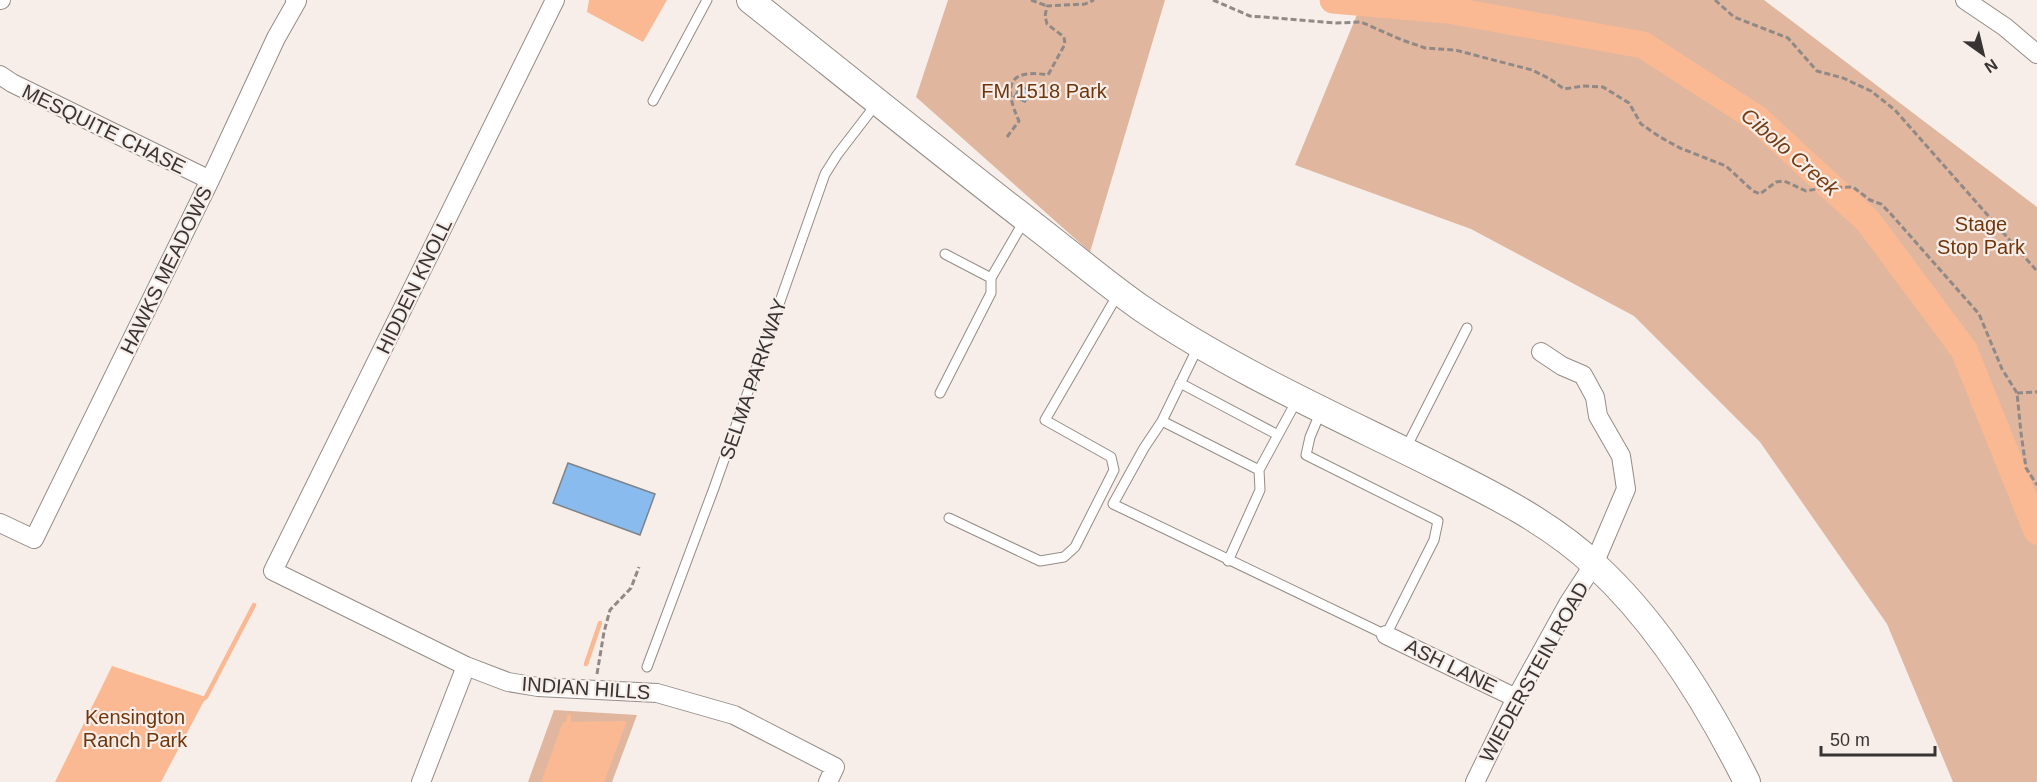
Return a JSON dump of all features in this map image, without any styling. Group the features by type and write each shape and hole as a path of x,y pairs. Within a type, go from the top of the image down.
{"main road":[{"path":"750,0 1119,292 1199,345 1528,515 1594,564 1616,586 1684,671 1747,782"}],"street":[{"name":"HIDDEN KNOLL","path":"273,571 555,0"},
{"path":"1965,0 2005,27 2037,53"},
{"name":"HAWKS MEADOWS","path":"0,523 34,539 296,1"},
{"name":"MESQUITE CHASE","path":"0,75 12,84 210,180"},
{"name":"WIEDERSTEIN ROAD","path":"1475,782 1516,699 1568,604 1594,564 1626,489 1621,456 1598,416 1595,397 1582,375 1562,366 1541,352"},
{"name":"INDIAN HILLS","path":"273,571 466,666 508,682 538,687 657,693 706,706 734,715 832,775"},
{"name":"ASH LANE","path":"1386,634 1516,699"},
{"path":"421,782 429,755 466,666"}],"lane":[{"path":"653,101 707,0"},
{"name":"SELMA PARKWAY","path":"647,667 714,488 825,174 878,101"},
{"path":"940,393 991,293 991,278 1026,219"},
{"path":"945,254 991,278"},
{"path":"949,518 1040,561 1064,557 1075,548 1114,470 1112,457 1045,420 1119,292"},
{"path":"1405,450 1467,328"},
{"path":"1199,345 1162,421 1113,504 1228,561 1386,634 1434,540 1438,521 1306,455 1310,437 1322,409"},
{"path":"1180,383 1278,435"},
{"path":"1228,561 1260,490 1259,470 1298,397"},
{"path":"1162,421 1259,470"}],"path":[{"path":"1031,0 1047,6 1085,4 1094,0"},
{"path":"1213,0 1251,16 1335,23 1361,22 1425,48 1455,50 1532,70 1551,79 1564,89 1583,86 1603,87 1629,104 1641,124 1660,137 1680,148 1726,166 1753,191 1760,194 1776,182 1784,181 1806,191 1853,187 1870,200 1881,204 1890,213 1979,314 2002,369 2017,393 2026,468 2037,485"},
{"path":"1715,0 1734,17 1788,38 1817,71 1843,78 1871,91 1895,110 2037,271"},
{"path":"1007,137 1019,121 1010,99 1012,84 1019,75 1031,72 1048,75 1065,44 1064,36 1047,24 1047,6"},
{"path":"2017,393 2037,392"},
{"path":"594,691 610,610 631,588 639,567"}],"green space":[{"name":"FM 1518 Park","path":"948,0 1165,0 1090,252 916,97"},
{"name":"Stage Stop Park","path":"1363,0 1764,0 2037,207 2037,782 1953,782 1887,624 1760,442 1634,316 1471,229 1295,165"},
{"path":"554,710 637,715 612,782 528,782"}],"shaded area":[{"path":"589,0 667,0 643,42 587,12"},
{"name":"Kensington Ranch Park","path":"112,666 206,697 161,782 55,782"},
{"path":"627,721 604,782 541,782 563,722"}],"building":[{"path":"1021,85 1030,92 1025,102 1014,97"},
{"path":"568,463 655,494 640,535 553,503"}],"waterway":[{"name":"Cibolo Creek","path":"1333,0 1448,10 1643,45 1756,118 1868,221 1964,350 2037,531"},
{"path":"202,700 206,697 254,605"},
{"path":"586,664 600,623"},
{"path":"568,728 569,716"}]}
